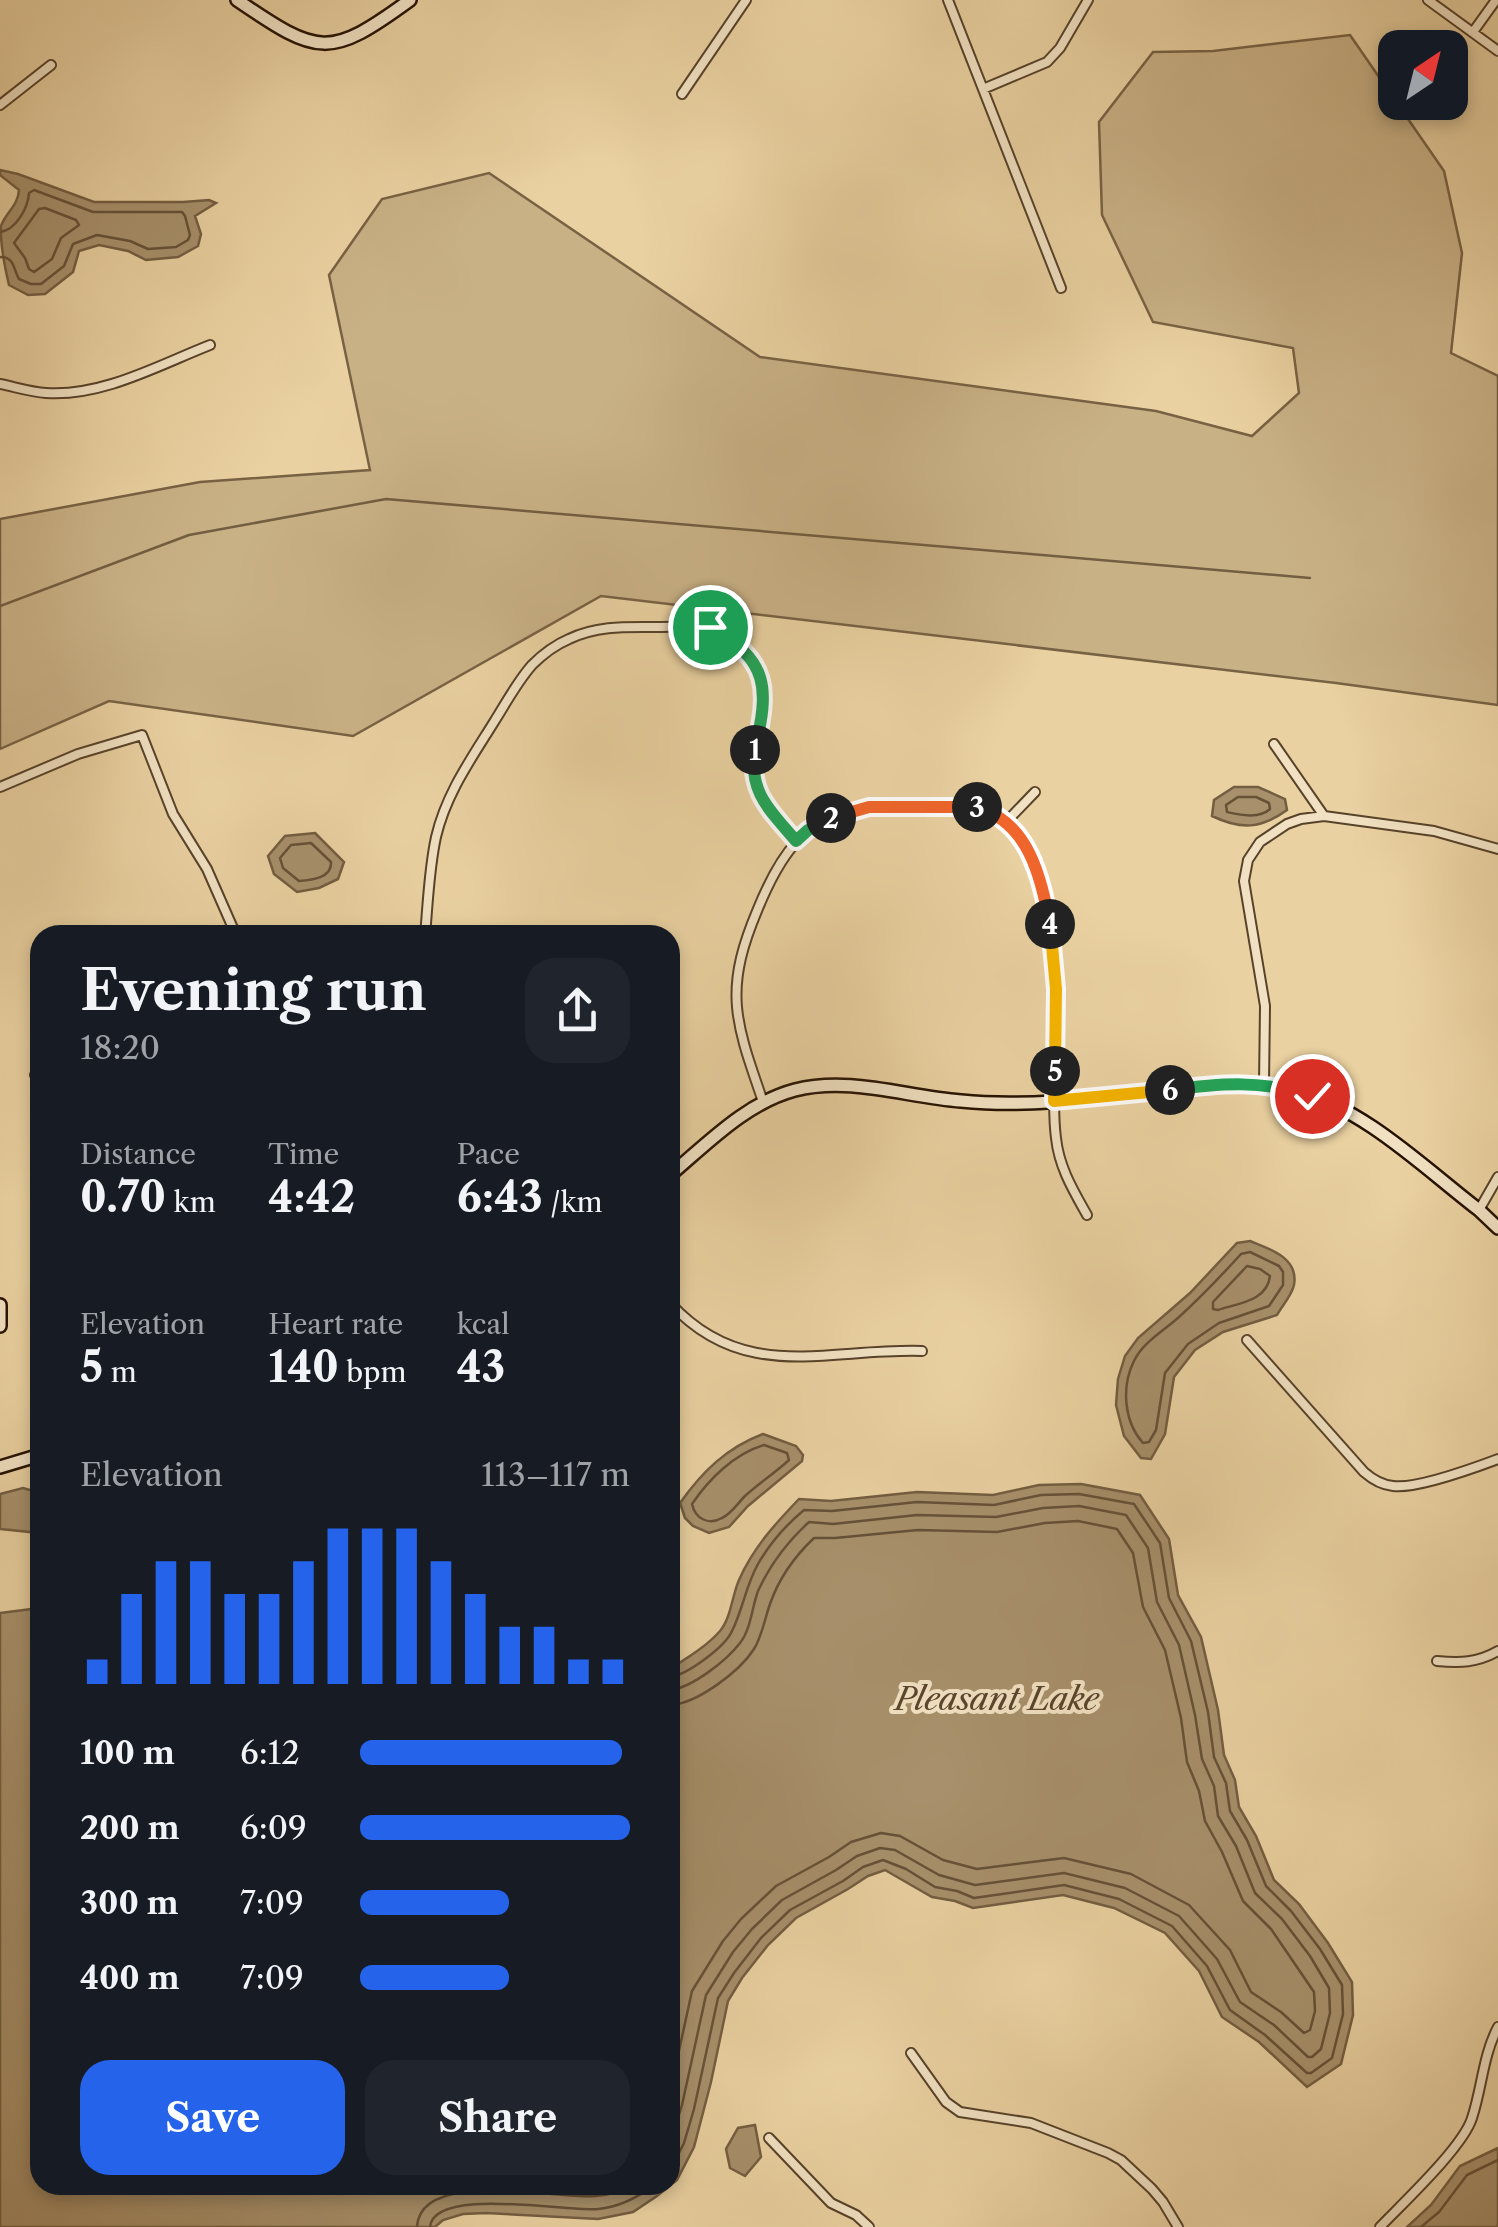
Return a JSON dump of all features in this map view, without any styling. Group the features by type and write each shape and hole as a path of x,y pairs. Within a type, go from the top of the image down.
{"street":[{"path":"237,0 286,33 310,42 332,43 356,37 410,0"},
{"path":"682,94 746,0"},
{"path":"948,0 1062,288"},
{"path":"983,89 1047,62 1060,48 1088,0"},
{"path":"1428,0 1498,51"},
{"path":"1473,32 1496,0"},
{"path":"0,105 51,65"},
{"path":"0,384 45,394 106,386 210,345"},
{"path":"426,925 436,837 459,779 532,666 558,644 589,631 611,627 710,627 747,652 761,676 763,690 754,777 762,800 796,841"},
{"path":"0,787 78,754 142,735 174,814 206,869 231,925"},
{"path":"1274,744 1324,816"},
{"path":"1008,822 1035,792"},
{"path":"764,1102 740,1029 736,984 744,942 777,865 796,841 840,814 869,807 974,806 990,811 1018,832 1045,900 1056,989 1056,1138 1071,1188 1087,1215"},
{"path":"1264,1084 1264,1006 1245,891 1245,870 1253,850 1268,836 1301,819 1324,816 1434,831 1498,848"},
{"path":"680,1167 764,1102 794,1090 832,1084 999,1104 1221,1084 1264,1084 1312,1096 1350,1112 1498,1228"},
{"path":"1479,1210 1498,1178"},
{"path":"0,1305 0,1326"},
{"path":"680,1311 712,1338 769,1357 922,1350"},
{"path":"1247,1340 1364,1472 1382,1484 1412,1484 1498,1459"},
{"path":"0,1450 2,1467 30,1458"},
{"path":"1437,1660 1470,1662 1498,1651"},
{"path":"1380,2227 1448,2154 1472,2122 1480,2078 1498,2027"},
{"path":"912,2053 946,2102 960,2112 1031,2122 1121,2160 1152,2189 1178,2227"},
{"path":"769,2138 831,2203 856,2215 869,2227"}],"shaded area":[{"path":"1350,35 1378,76 1378,120 1409,120 1444,171 1462,253 1451,353 1498,376 1498,705 601,596 353,736 109,701 0,749 0,519 200,482 370,470 329,275 382,199 489,173 760,357 1156,411 1252,436 1299,393 1293,348 1153,322 1102,215 1099,122 1153,52 1213,51"}],"water":[{"path":"0,170 94,202 216,203 195,216 201,234 198,246 178,257 146,260 128,251 99,245 79,251 73,272 45,294 28,295 9,285 7,278 1,226 19,190 0,175"},
{"path":"1234,787 1258,787 1285,799 1287,810 1251,825 1232,824 1212,816 1214,800"},
{"path":"315,833 344,862 338,879 297,892 274,874 268,856 285,836"},
{"path":"1250,1241 1288,1261 1294,1276 1291,1293 1277,1315 1223,1332 1195,1350 1174,1377 1165,1434 1151,1459 1141,1458 1124,1436 1116,1405 1125,1356 1138,1338 1190,1293 1237,1243"},
{"path":"763,1434 796,1446 803,1455 802,1461 729,1527 709,1533 693,1526 685,1518 680,1503 688,1492 726,1454"},
{"name":"Pleasant Lake","path":"1081,1484 1140,1495 1169,1539 1178,1595 1201,1637 1224,1755 1235,1780 1239,1807 1274,1880 1299,1904 1352,1982 1353,2015 1341,2064 1307,2087 1259,2042 1222,2017 1199,1971 1165,1933 1114,1908 1063,1895 973,1908 932,1897 885,1870 796,1918 742,1978 728,2001 694,2147 680,2174 680,1662 720,1631 751,1557 799,1499 831,1501 917,1492 993,1495 1039,1485"},
{"path":"30,1490 30,1532 0,1529 0,1494"},
{"name":"Pleasant Lake","path":"30,1609 30,2195 658,2195 633,2212 598,2219 463,2214 435,2227 0,2227 0,1613"},
{"path":"755,2125 761,2157 745,2176 730,2168 726,2149 738,2128"},
{"path":"1498,2148 1498,2227 1407,2227 1431,2205 1460,2166"}],"waterway":[{"path":"0,606 189,535 386,499 1310,578"}],"route":[{"path":"710,627 747,652 761,676 762,718 754,752 754,777 762,800 796,841 824,821 869,807 974,806 1003,818 1018,832 1037,874 1051,928 1056,989 1054,1101 1243,1083 1270,1085 1312,1096"}]}
